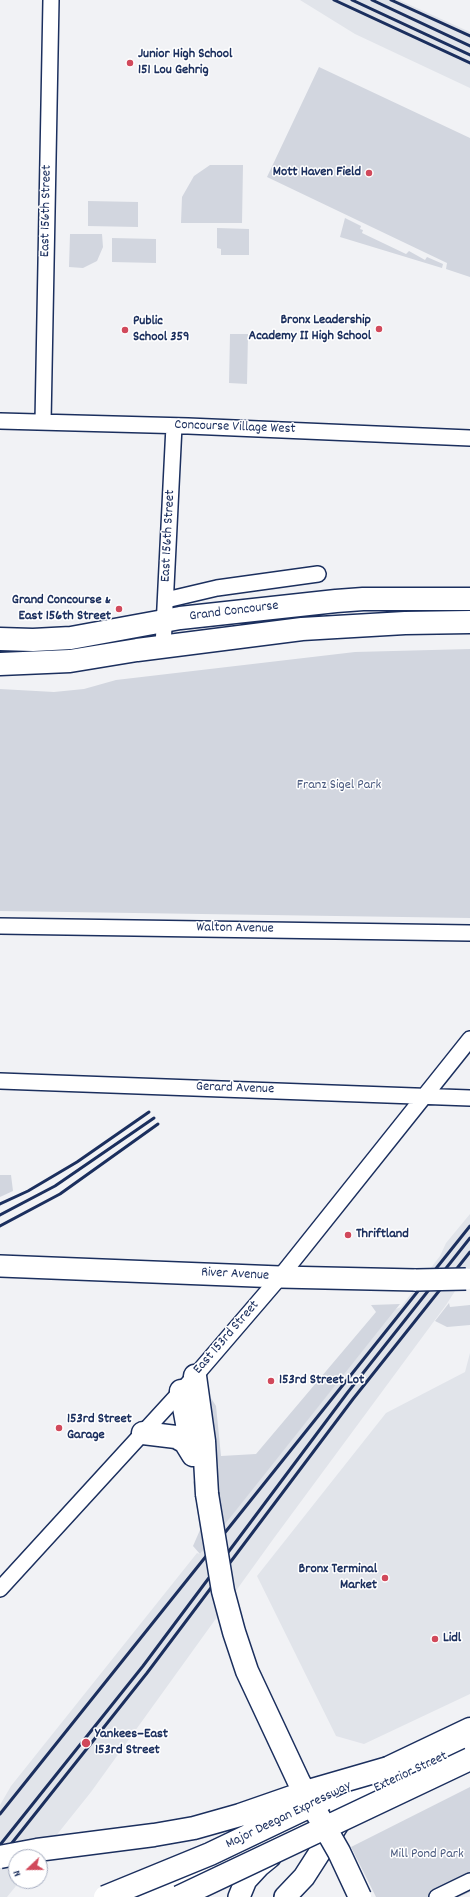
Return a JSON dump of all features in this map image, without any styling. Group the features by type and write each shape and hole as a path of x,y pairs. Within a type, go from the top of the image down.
{"main road":[{"name":"Grand Concourse","path":"0,639 33,640 71,638 165,610 269,607 363,599 470,598"},
{"name":"Grand Concourse","path":"0,664 70,661 163,647 330,626 470,622"},
{"name":"River Avenue","path":"0,1266 280,1277 416,1280 468,1279"},
{"path":"188,1384 219,1573 234,1632 255,1691 298,1782 327,1857 345,1897"},
{"path":"143,1433 176,1436 199,1448"},
{"name":"Major Deegan Expressway","path":"105,1897 210,1854 470,1729"},
{"name":"Exterior Street","path":"239,1897 246,1880 259,1866 327,1814 470,1745"},
{"name":"Major Deegan Expressway","path":"179,1897 470,1760"},
{"path":"0,1857 38,1850 154,1835 194,1828 240,1815 312,1790 388,1768"},
{"path":"298,1782 339,1852 360,1897"},
{"path":"285,1897 304,1877 352,1801"},
{"path":"121,1897 143,1894 172,1886 327,1814"}],"street":[{"name":"East 156th Street","path":"43,422 51,0"},
{"name":"Concourse Village West","path":"0,421 174,426 470,438"},
{"name":"East 156th Street","path":"163,647 174,426"},
{"name":"Grand Concourse","path":"165,610 217,588 318,574"},
{"name":"Walton Avenue","path":"0,926 470,933"},
{"name":"East 153rd Street","path":"0,1588 188,1384 280,1277 470,1039"},
{"name":"Gerard Avenue","path":"0,1081 470,1098"},
{"path":"437,1897 470,1881"}],"shaded area":[{"path":"300,0 399,0 470,32 470,88 355,34"},
{"path":"470,1214 470,1268 446,1305 274,1538 91,1792 45,1849 8,1849 8,1889 14,1889 7,1897 0,1897 0,1805 11,1786 197,1553 200,1554 396,1309 401,1307 440,1256 446,1243"},
{"name":"Bronx Terminal Market","path":"470,1353 470,1694 364,1744 336,1736 257,1576 386,1413 465,1372"}],"green space":[{"name":"Mott Haven Field","path":"319,67 470,138 470,277 446,269 447,263 267,177"},
{"path":"210,165 243,165 242,223 181,223 182,197 194,176"},
{"path":"88,201 138,202 138,227 88,226"},
{"path":"345,218 361,226 360,229 363,230 362,233 406,254 409,251 425,260 427,257 443,264 442,268 340,237"},
{"path":"217,228 249,229 249,255 221,255 221,249 217,248"},
{"path":"70,234 102,234 103,247 97,261 83,268 69,267"},
{"path":"112,238 156,239 156,263 112,262"},
{"path":"230,334 248,334 247,384 229,383"},
{"name":"Franz Sigel Park","path":"470,649 470,918 0,911 0,689 54,692 84,689 116,680 355,652"},
{"path":"0,1175 11,1175 13,1191 0,1197"},
{"path":"449,1303 450,1307 470,1305 470,1325 447,1327 435,1321"},
{"path":"400,1304 200,1554 193,1546 200,1530 193,1482 215,1456 211,1398 216,1406 221,1456 256,1454 376,1312 371,1305"},
{"name":"Mill Pond Park","path":"470,1787 470,1892 459,1897 376,1897 351,1847"}],"railway":[{"path":"334,0 470,63"},
{"path":"352,0 470,55"},
{"path":"372,0 470,46"},
{"path":"391,0 470,36"},
{"path":"0,1204 28,1191 77,1162 149,1112"},
{"path":"0,1215 55,1186 154,1118"},
{"path":"0,1226 60,1194 158,1124"},
{"path":"0,1814 470,1226"},
{"path":"0,1845 143,1666 348,1392 470,1238"},
{"path":"0,1858 147,1673 353,1399 470,1252"}],"place":[{"name":"Junior High School 151 Lou Gehrig","path":"130,63"},
{"name":"Mott Haven Field","path":"369,173"},
{"name":"Bronx Leadership Academy II High School","path":"379,329"},
{"name":"Public School 359","path":"125,330"},
{"name":"Grand Concourse & East 156th Street","path":"119,609"},
{"name":"Thriftland","path":"348,1235"},
{"name":"153rd Street Lot","path":"271,1381"},
{"name":"153rd Street Garage","path":"59,1428"},
{"name":"Bronx Terminal Market","path":"385,1578"},
{"name":"Lidl","path":"435,1639"},
{"name":"Yankees–East 153rd Street","path":"86,1743"}]}
